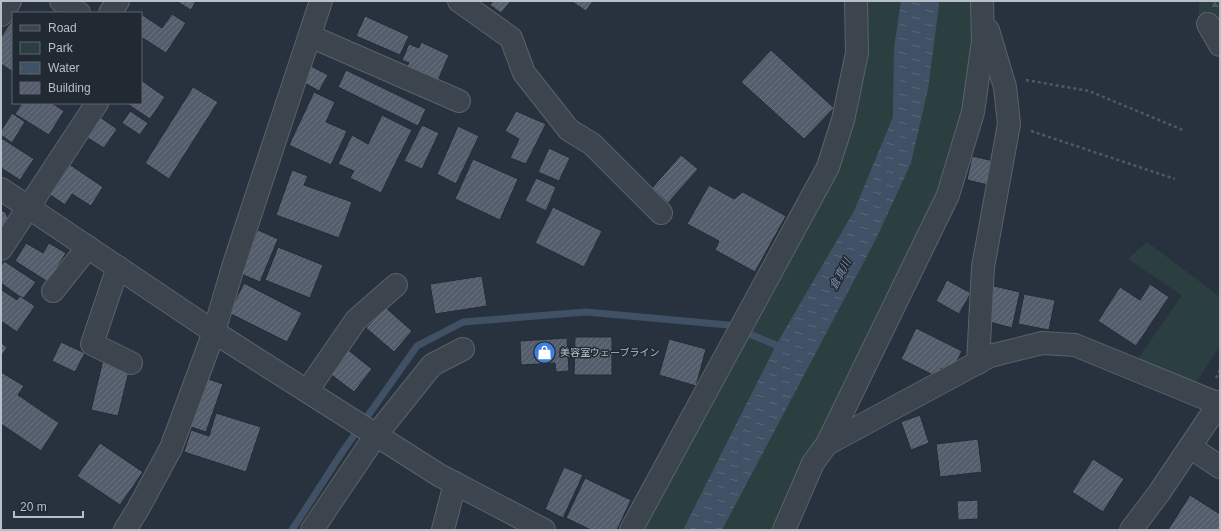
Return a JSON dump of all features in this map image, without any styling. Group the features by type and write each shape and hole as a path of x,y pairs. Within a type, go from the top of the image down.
{"street":[{"path":"1,15 10,1"},
{"path":"61,1 78,12"},
{"path":"111,12 118,1"},
{"path":"125,530 171,448 214,332 236,260 321,1"},
{"path":"459,1 511,38 524,73 568,130 592,144 661,213"},
{"path":"630,530 828,167 843,120 858,53 856,1"},
{"path":"978,363 983,266 1009,124 1005,87 982,6"},
{"path":"784,530 813,463 827,444 948,195 973,112 983,41 982,6"},
{"path":"1208,24 1220,45"},
{"path":"310,36 460,101"},
{"path":"1,249 96,104"},
{"path":"1,189 214,332 438,475 544,530"},
{"path":"53,292 88,247"},
{"path":"118,267 92,344 131,363"},
{"path":"307,391 356,320 396,285"},
{"path":"827,444 990,356 1042,343 1075,346 1219,403 1137,528"},
{"path":"312,530 376,435 432,365 463,349"},
{"path":"1190,447 1220,467"},
{"path":"443,530 455,483"}],"path":[{"path":"1002,76 1089,90 1183,130"},
{"path":"1009,124 1175,179"}],"green space":[{"path":"855,1 980,1 976,89 932,228 779,530 631,530 828,167"},
{"path":"1199,1 1220,1 1220,29 1199,21"},
{"path":"1147,242 1220,297 1220,345 1194,386 1138,359 1182,295 1128,259"}],"water":[{"name":"倉真川","path":"901,1 938,1 939,5 928,89 911,163 876,239 722,530 683,530 776,345 854,211 893,117 894,48"}],"building":[{"path":"176,1 196,1 191,10"},
{"path":"493,1 511,1 501,13 490,5"},
{"path":"571,1 593,1 586,11"},
{"path":"172,14 186,23 166,53 142,38 142,15 162,28"},
{"path":"365,16 409,36 400,55 356,36"},
{"path":"12,20 12,71 1,64 1,37"},
{"path":"421,42 449,55 436,85 404,72 409,63 402,60 409,44 419,48"},
{"path":"771,50 834,108 804,139 741,82"},
{"path":"311,66 328,75 319,91 303,82"},
{"path":"346,70 426,109 418,126 338,87"},
{"path":"142,81 165,97 150,119 128,104 142,104"},
{"path":"193,87 218,102 169,179 145,163"},
{"path":"314,92 335,102 326,122 347,131 331,165 289,145"},
{"path":"21,104 54,104 64,111 49,135 15,114"},
{"path":"130,111 148,123 140,135 122,123"},
{"path":"516,111 546,124 526,164 510,158 519,139 505,131"},
{"path":"12,113 25,122 12,143 1,135 1,131"},
{"path":"382,115 412,130 381,193 350,178 354,171 338,164 352,135 368,144"},
{"path":"100,117 117,129 104,148 86,137"},
{"path":"422,125 439,133 422,169 404,161"},
{"path":"458,126 479,136 456,184 437,174"},
{"path":"3,139 34,159 20,180 1,168 1,141"},
{"path":"549,148 570,158 559,181 538,172"},
{"path":"681,155 698,169 668,203 652,188"},
{"path":"972,156 994,161 988,185 967,180"},
{"path":"473,159 518,179 500,220 455,199"},
{"path":"66,162 103,187 91,206 72,194 65,205 46,192"},
{"path":"292,170 308,176 304,185 352,202 339,238 276,215"},
{"path":"536,178 556,187 546,211 525,201"},
{"path":"709,185 734,199 743,192 786,216 755,272 715,250 719,241 687,224"},
{"path":"553,207 602,231 584,267 535,243"},
{"path":"1,210 6,213 9,221 1,233"},
{"path":"258,230 278,239 260,282 239,273"},
{"path":"26,243 43,253 49,243 66,253 48,282 15,261"},
{"path":"278,247 323,265 310,298 265,280"},
{"path":"4,261 36,282 23,299 1,283 1,266"},
{"path":"482,276 487,306 435,314 430,284"},
{"path":"947,280 971,293 959,314 936,301"},
{"path":"244,283 302,313 287,342 229,313"},
{"path":"1150,284 1169,297 1136,346 1098,321 1120,287 1140,300"},
{"path":"994,286 1020,292 1012,328 986,321"},
{"path":"2,290 17,300 20,296 35,306 17,332 1,321"},
{"path":"1024,294 1055,300 1049,330 1018,324"},
{"path":"385,307 412,331 394,352 366,328"},
{"path":"916,328 962,351 951,373 941,368 937,377 901,359"},
{"path":"575,337 612,337 612,375 574,375"},
{"name":"美容室ウェーブライン","path":"567,338 569,371 556,372 555,363 521,365 520,341"},
{"path":"669,339 706,349 696,386 659,375"},
{"path":"61,342 85,353 75,372 52,361"},
{"path":"1,343 7,347 1,357"},
{"path":"347,349 372,369 354,392 329,373"},
{"path":"103,360 130,367 118,416 91,410"},
{"path":"1,372 24,386 18,395 59,423 41,451 1,424"},
{"path":"202,377 223,384 206,432 185,425"},
{"path":"216,413 261,427 246,472 184,452 191,430 209,436"},
{"path":"920,415 929,443 911,450 901,422"},
{"path":"978,439 982,472 940,477 936,444"},
{"path":"100,443 143,472 120,505 77,476"},
{"path":"1093,459 1124,479 1103,512 1072,492"},
{"path":"564,467 583,475 563,518 545,509"},
{"path":"585,478 631,500 617,530 591,530 566,518"},
{"path":"1190,495 1220,514 1220,530 1168,530"},
{"path":"978,500 978,519 958,520 957,501"}],"waterway":[{"path":"292,530 343,451 417,346 463,322 586,312 728,325"},
{"path":"752,335 776,345 786,347"}],"place":[{"name":"美容室ウェーブライン","path":"544,352"}]}
